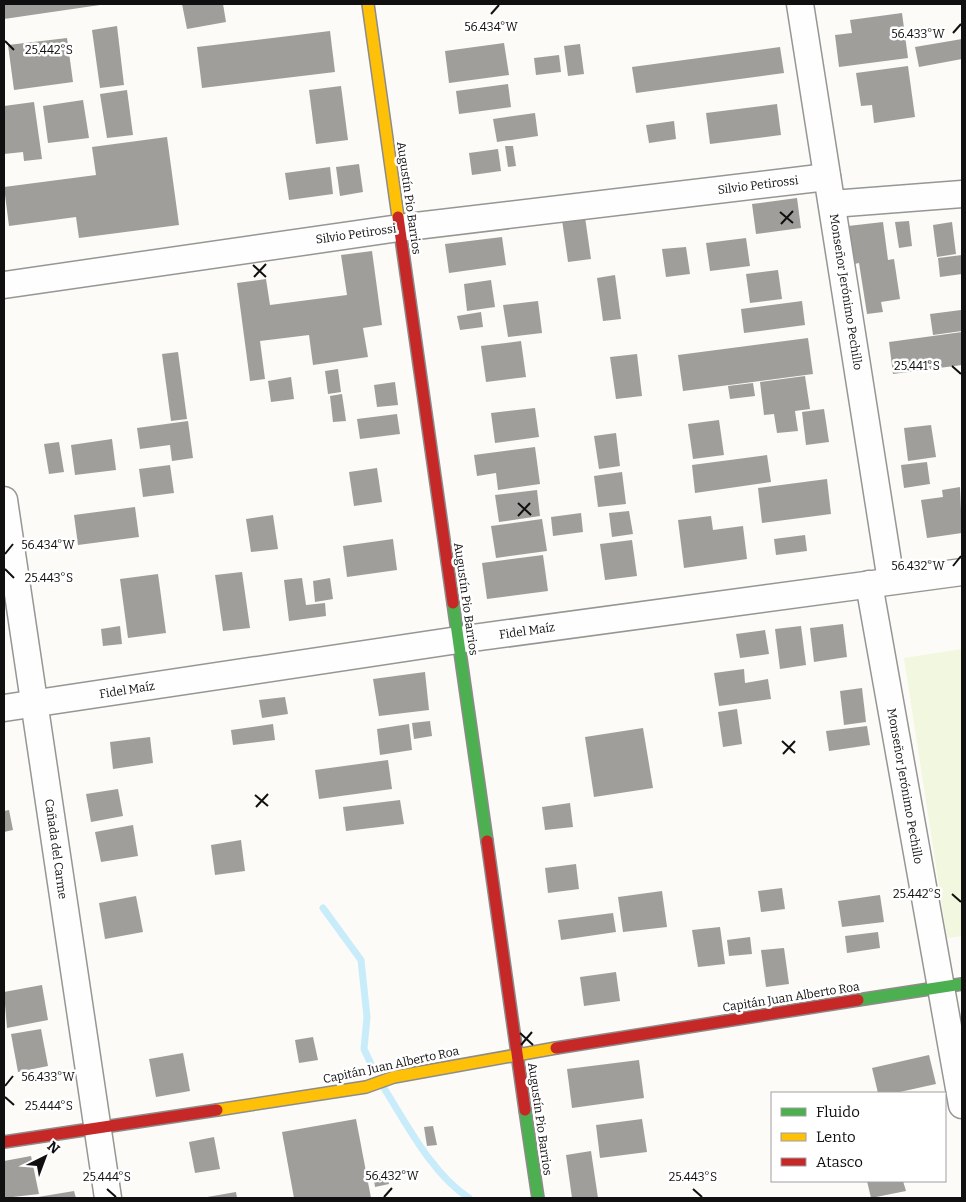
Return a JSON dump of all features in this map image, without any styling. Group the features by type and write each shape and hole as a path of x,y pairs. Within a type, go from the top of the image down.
{"street":[{"name":"Augustín Pio Barrios","path":"368,4 538,1198"},
{"name":"Monseñor Jerónimo Pechillo","path":"800,4 832,204 880,583 952,986 962,1105"},
{"name":"Silvio Petirossi","path":"4,285 400,228 828,177"},
{"path":"832,204 962,194"},
{"name":"Cañada del Carme","path":"4,500 108,1198"},
{"name":"Fidel Maíz","path":"4,708 458,640 962,572"},
{"name":"Capitán Juan Alberto Roa","path":"4,1142 366,1087 394,1076 517,1054 952,986"}],"green space":[{"path":"962,649 962,936 947,938 904,658"}],"building":[{"path":"4,4 100,4 100,5 4,19"},
{"path":"182,4 223,4 226,22 187,29"},
{"path":"902,13 908,58 839,67 835,35 852,33 850,20"},
{"path":"117,26 124,85 100,88 92,30"},
{"path":"330,31 335,72 202,88 197,47"},
{"path":"67,38 73,82 14,90 8,45"},
{"path":"962,39 962,59 919,67 915,47"},
{"path":"504,43 509,75 449,83 445,51"},
{"path":"580,44 584,74 568,76 564,46"},
{"path":"780,47 784,73 636,93 632,67"},
{"path":"559,55 561,72 536,75 534,58"},
{"path":"908,66 915,117 874,123 872,105 861,106 856,73"},
{"path":"508,84 511,107 459,114 456,91"},
{"path":"341,86 348,140 316,144 309,90"},
{"path":"127,90 133,135 107,138 100,94"},
{"path":"83,100 89,138 48,143 43,106"},
{"path":"34,102 42,159 24,161 23,152 4,154 4,106"},
{"path":"777,104 781,135 710,144 706,113"},
{"path":"535,113 538,136 497,142 493,119"},
{"path":"674,121 676,139 649,143 646,125"},
{"path":"167,137 179,225 79,238 76,217 9,226 4,187 96,175 92,147"},
{"path":"505,146 513,146 516,166 508,167"},
{"path":"498,149 501,171 472,175 469,153"},
{"path":"359,164 363,192 340,196 336,167"},
{"path":"330,167 333,194 289,200 285,173"},
{"path":"797,198 801,228 756,234 752,204"},
{"path":"585,217 591,259 568,262 562,220"},
{"path":"909,221 912,246 899,248 895,222"},
{"path":"883,222 888,260 894,259 900,299 881,302 883,312 867,314 859,263 854,264 848,226"},
{"path":"952,222 956,254 937,257 933,225"},
{"path":"502,237 506,265 449,273 445,244"},
{"path":"746,238 750,266 710,271 706,243"},
{"path":"686,247 690,274 666,277 662,249"},
{"path":"372,251 382,325 363,328 368,357 313,365 309,335 260,341 265,379 250,381 237,283 266,279 270,305 347,295 341,255"},
{"path":"962,255 962,274 940,277 938,258"},
{"path":"778,270 782,299 750,303 746,274"},
{"path":"615,275 621,319 603,321 597,278"},
{"path":"491,280 495,307 467,311 464,284"},
{"path":"538,301 542,333 508,337 503,305"},
{"path":"802,301 805,325 744,333 741,309"},
{"path":"961,310 962,331 933,335 930,314"},
{"path":"481,312 483,327 460,330 457,316"},
{"path":"962,332 962,365 893,374 889,342"},
{"path":"808,338 813,374 683,391 678,355"},
{"path":"521,341 526,377 486,382 481,346"},
{"path":"178,352 187,419 171,421 162,354"},
{"path":"637,354 642,396 616,399 610,357"},
{"path":"338,369 341,392 328,394 325,371"},
{"path":"805,376 810,409 795,411 798,431 777,433 774,414 764,415 760,382"},
{"path":"291,377 294,399 271,402 268,381"},
{"path":"395,382 398,405 377,407 374,385"},
{"path":"753,383 755,396 730,399 728,386"},
{"path":"342,394 346,421 333,422 330,396"},
{"path":"535,408 539,437 495,443 491,413"},
{"path":"824,409 829,442 806,445 802,412"},
{"path":"397,414 400,434 360,439 357,419"},
{"path":"719,420 724,455 693,459 688,424"},
{"path":"188,421 193,458 172,461 170,445 140,449 137,428"},
{"path":"931,425 936,457 908,461 904,428"},
{"path":"616,433 620,466 599,469 594,436"},
{"path":"112,439 116,470 75,475 71,445"},
{"path":"59,442 64,472 49,474 44,444"},
{"path":"535,447 540,484 498,490 496,473 477,476 474,455"},
{"path":"767,455 771,482 695,493 692,465"},
{"path":"927,462 930,484 904,488 901,465"},
{"path":"170,465 174,493 143,497 139,469"},
{"path":"377,468 382,502 354,506 349,472"},
{"path":"622,472 626,504 598,507 594,476"},
{"path":"827,479 831,514 762,523 758,488"},
{"path":"960,487 962,533 927,538 921,500 943,497 942,490"},
{"path":"537,490 540,516 499,522 495,495"},
{"path":"135,507 139,537 78,545 74,515"},
{"path":"629,511 633,534 612,537 609,513"},
{"path":"581,513 583,532 553,536 551,517"},
{"path":"273,515 278,549 251,552 246,519"},
{"path":"711,516 713,530 743,526 747,559 684,568 678,520"},
{"path":"542,519 547,551 496,558 491,526"},
{"path":"805,535 807,551 776,555 774,539"},
{"path":"393,539 397,570 347,577 343,546"},
{"path":"632,540 637,576 605,580 600,544"},
{"path":"543,555 548,591 487,599 482,563"},
{"path":"242,572 250,628 223,631 215,575"},
{"path":"158,574 166,633 128,638 120,579"},
{"path":"302,578 306,605 325,603 326,616 289,621 284,580"},
{"path":"330,578 333,599 315,602 313,581"},
{"path":"843,624 847,657 814,662 810,628"},
{"path":"120,626 122,644 103,646 101,629"},
{"path":"801,626 806,665 780,669 775,629"},
{"path":"765,630 769,654 740,658 736,634"},
{"path":"744,669 745,683 768,679 771,699 719,706 714,673"},
{"path":"425,672 429,710 379,716 373,679"},
{"path":"862,688 866,722 844,725 840,691"},
{"path":"285,697 288,714 262,718 259,700"},
{"path":"737,709 742,744 723,747 718,712"},
{"path":"430,721 432,736 414,739 412,723"},
{"path":"273,724 275,740 233,745 231,730"},
{"path":"409,724 412,750 380,755 377,729"},
{"path":"867,726 870,745 829,751 826,731"},
{"path":"643,728 653,788 594,797 585,737"},
{"path":"150,737 153,763 113,769 110,742"},
{"path":"388,760 392,789 319,799 315,770"},
{"path":"118,789 123,816 91,822 86,794"},
{"path":"400,800 404,824 346,831 343,807"},
{"path":"570,803 573,827 545,830 542,807"},
{"path":"9,810 13,830 4,832 4,811"},
{"path":"133,825 138,856 101,862 95,832"},
{"path":"241,840 245,871 215,875 211,845"},
{"path":"576,864 579,889 548,893 545,868"},
{"path":"782,888 785,909 761,912 758,891"},
{"path":"662,891 667,927 623,932 618,897"},
{"path":"880,895 884,922 842,927 838,901"},
{"path":"136,896 143,932 105,939 99,903"},
{"path":"613,913 616,932 561,940 558,920"},
{"path":"720,927 725,964 698,967 692,930"},
{"path":"878,932 880,948 847,953 845,936"},
{"path":"750,937 752,954 729,956 727,940"},
{"path":"784,948 789,984 766,987 761,950"},
{"path":"616,972 620,1001 584,1006 580,977"},
{"path":"42,985 48,1020 7,1028 4,992"},
{"path":"41,1029 48,1066 18,1072 11,1034"},
{"path":"313,1037 318,1060 299,1063 295,1040"},
{"path":"183,1053 190,1091 156,1097 149,1059"},
{"path":"929,1055 936,1084 900,1092 878,1092 872,1068"},
{"path":"639,1060 644,1098 572,1108 567,1069"},
{"path":"356,1119 371,1198 294,1198 282,1132"},
{"path":"642,1119 647,1152 600,1158 596,1125"},
{"path":"433,1126 437,1145 427,1146 424,1127"},
{"path":"214,1137 220,1169 195,1173 189,1142"},
{"path":"591,1151 598,1198 572,1198 566,1155"},
{"path":"31,1156 39,1194 4,1198 4,1161"},
{"path":"386,1172 389,1184 375,1187 373,1174"},
{"path":"867,1182 903,1182 906,1191 871,1198"},
{"path":"74,1191 76,1198 38,1198 38,1197"},
{"path":"236,1192 237,1198 207,1198 207,1197"}],"waterway":[{"path":"323,908 361,960 367,1017 364,1049 371,1064"},
{"path":"384,1088 432,1163 456,1188 469,1198"}],"traffic: fast":[{"path":"453,603 487,841"},
{"path":"858,1000 962,984"},
{"path":"525,1110 538,1198"}],"traffic: slow":[{"path":"368,4 398,217"},
{"path":"217,1110 366,1087 394,1077 556,1048"}],"traffic: jam":[{"path":"398,217 453,603"},
{"path":"487,841 525,1110"},
{"path":"556,1048 858,1000"},
{"path":"4,1142 217,1110"}]}
